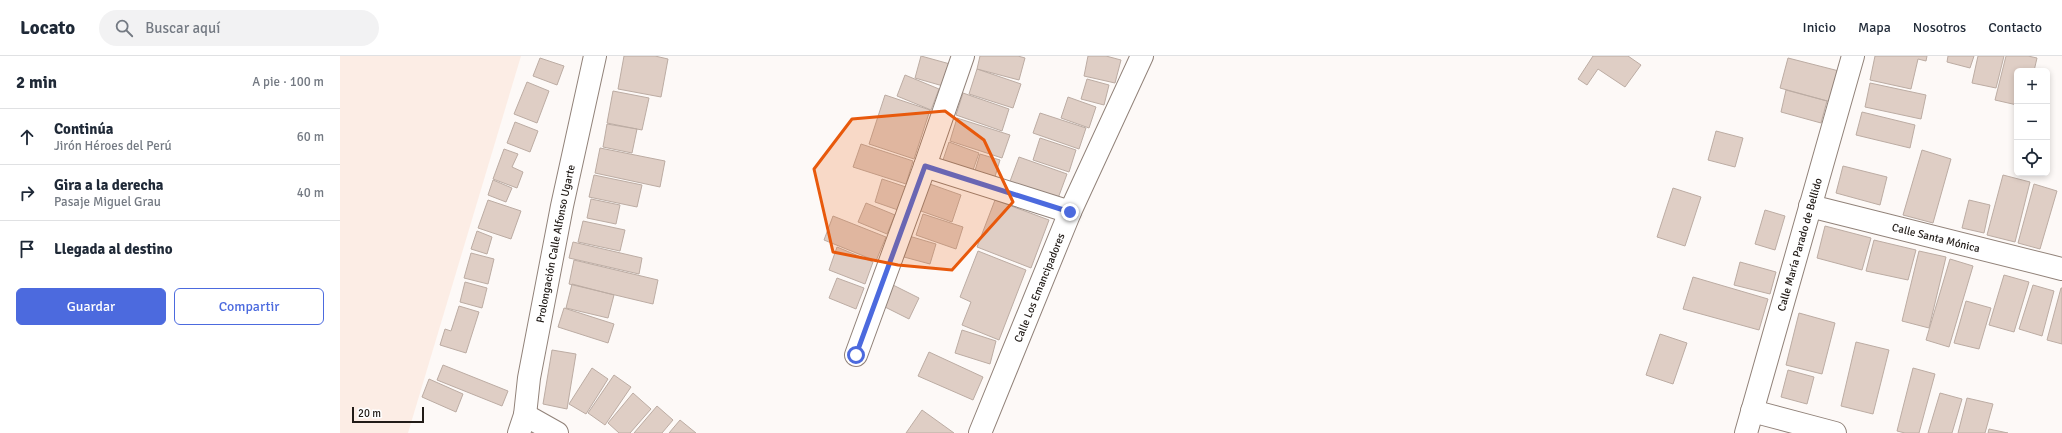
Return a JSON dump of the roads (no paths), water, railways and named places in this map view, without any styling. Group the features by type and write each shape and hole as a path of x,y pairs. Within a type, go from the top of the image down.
{"street":[{"name":"Prolongación Calle Alfonso Ugarte","path":"522,424 529,378 559,221 595,56"},
{"path":"856,355 925,166 963,56"},
{"name":"Calle Los Emancipadores","path":"980,433 1070,212 1142,56"},
{"name":"Calle María Parado de Bellido","path":"1746,433 1853,56"},
{"path":"925,166 1070,212"},
{"name":"Calle Santa Mónica","path":"1810,206 2062,269"},
{"path":"1752,411 1835,433"},
{"path":"522,424 557,433"}]}
